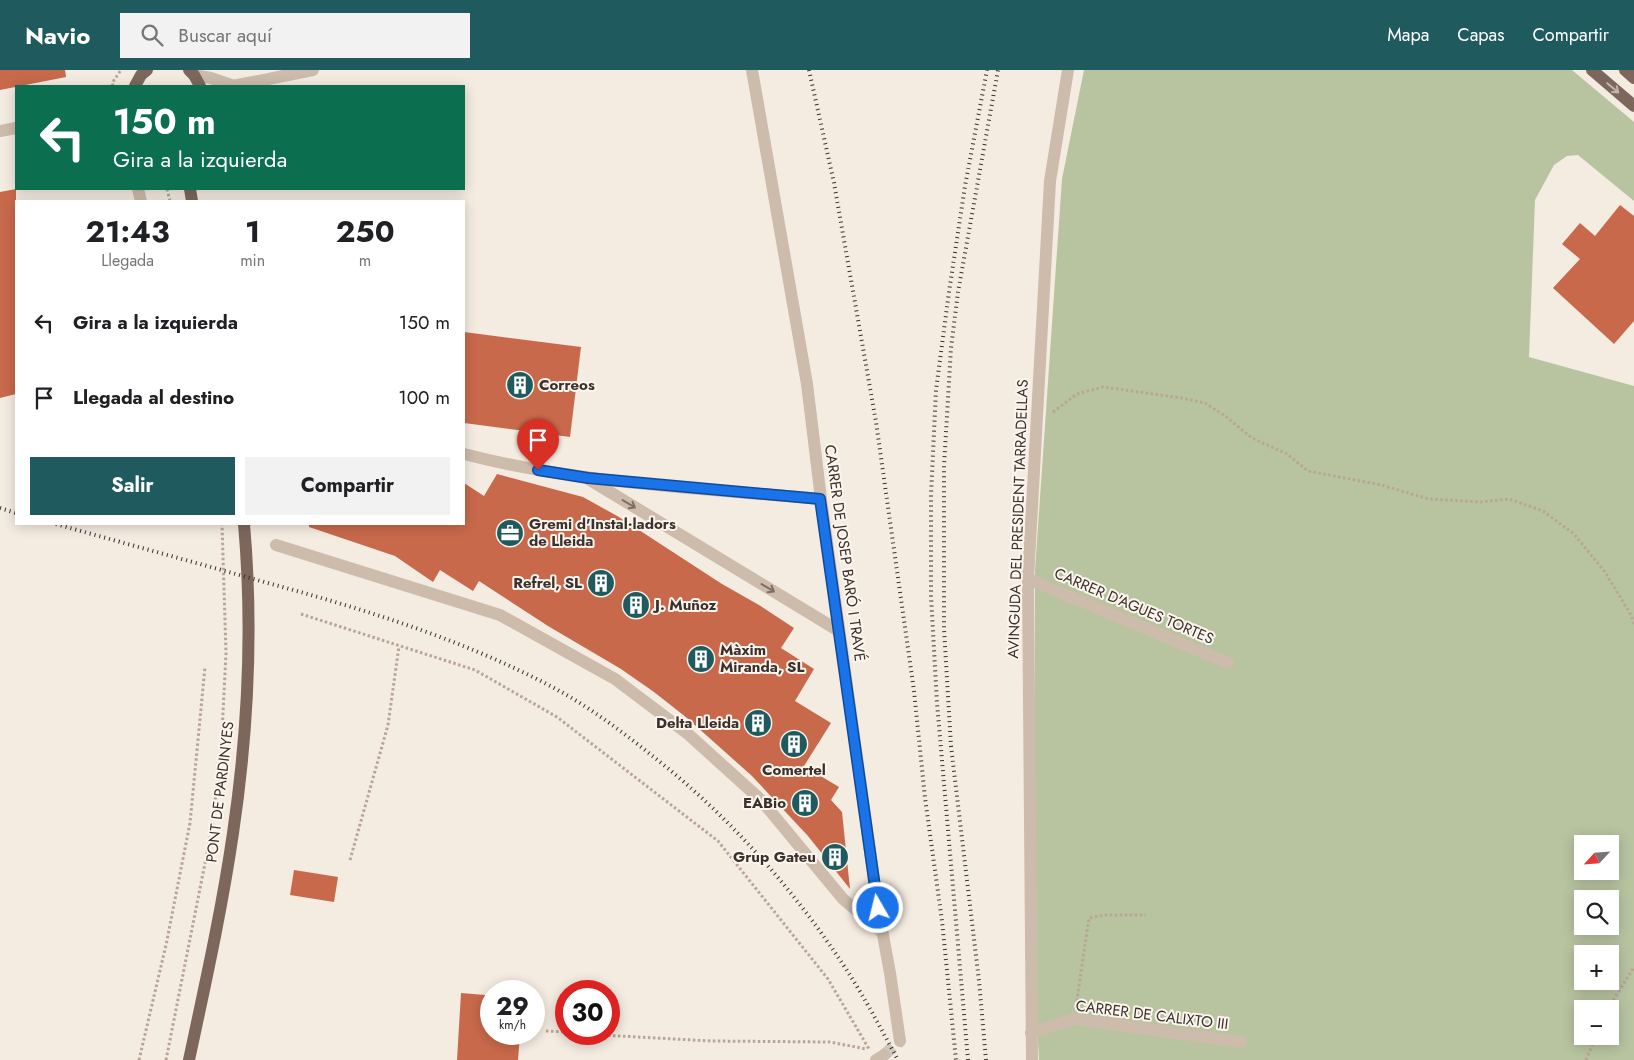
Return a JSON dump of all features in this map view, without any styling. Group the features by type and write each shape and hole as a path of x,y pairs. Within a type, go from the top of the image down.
{"main road":[{"path":"1592,70 1634,106"},
{"path":"1625,70 1634,78"},
{"name":"PONT DE PARDINYES","path":"189,1060 223,894 233,836 242,764 248,609 244,525"}],"street":[{"path":"239,85 313,70"},
{"name":"CARRER DE JOSEP BARÓ I TRAVÉ","path":"752,70 807,384 820,499 882,932 900,1042"},
{"name":"AVINGUDA DEL PRESIDENT TARRADELLAS","path":"1032,1060 1028,579 1050,182 1068,70"},
{"path":"194,77 210,78 231,85"},
{"path":"0,131 15,128"},
{"path":"465,454 504,464 588,478 820,499"},
{"path":"588,478 839,631"},
{"path":"276,545 500,615 615,679 688,734 761,800 843,899 882,932"},
{"name":"CARRER D'AGUES TORTES","path":"1028,579 1228,663"},
{"name":"CARRER DE CALIXTO III","path":"1031,1033 1074,1018 1241,1042"}],"path":[{"path":"113,85 112,83 122,70"},
{"path":"1036,424 1077,394 1103,387 1182,398 1205,403 1252,438 1287,454 1308,471 1381,485 1428,499 1481,502 1509,499 1543,511 1574,534 1605,572 1631,615 1634,624"},
{"path":"166,1060 211,833 221,753 226,653 222,525"},
{"path":"301,614 475,670 557,717 718,841 828,980 876,1055"},
{"path":"350,860 388,724 399,646"},
{"path":"139,1060 166,945 190,823 205,667"},
{"path":"1074,1018 1089,918 1103,915 1146,915"},
{"path":"1613,1000 1634,966"},
{"path":"546,1031 555,1031"},
{"path":"620,1036 711,1041 830,1042 876,1055"},
{"path":"1586,1060 1592,1045"}],"green space":[{"path":"1084,70 1572,70 1634,122 1634,201 1578,155 1567,156 1554,165 1535,200 1529,357 1634,386 1634,1060 1039,1060 1035,983 1035,570 1062,179"}],"building":[{"path":"0,70 65,70 66,77 25,85 15,85 15,87 0,90"},
{"path":"16,190 15,394 0,398 0,192"},
{"path":"1620,205 1634,216 1634,321 1614,344 1553,288 1580,259 1562,244 1580,223 1595,236"},
{"name":"Correos","path":"465,332 581,347 570,437 465,423"},
{"path":"497,474 583,497 619,517 794,628 781,648 814,669 795,701 831,723 804,766 839,787 831,800 842,812 850,889 808,836 752,776 687,718 621,669 548,626 479,581 473,591 440,570 433,582 395,556 309,527 309,525 465,525 465,484 484,496"},
{"path":"294,870 338,877 334,902 290,895"},
{"path":"461,993 480,995 480,1045 519,1045 518,1060 457,1060"}],"tunnel":[{"path":"884,1055 900,1041"}],"railway":[{"path":"809,70 834,183 876,422 914,691 925,798 942,921 956,1060"},
{"path":"968,1060 937,703 931,596 931,495 936,390 965,186 987,70"},
{"path":"986,1060 979,981 951,746 944,629 944,466 951,348 958,292 998,70"},
{"path":"0,508 15,513"},
{"path":"60,525 372,613 484,654 556,689 580,703 627,736 678,777 732,827 757,854 781,881 826,939 860,991 898,1060"}],"place":[{"name":"Correos","path":"520,385"},
{"name":"Gremi d'Instal·ladors de Lleida","path":"510,533"},
{"name":"Refrel, SL","path":"601,583"},
{"name":"J. Muñoz","path":"636,605"},
{"name":"Màxim Miranda, SL","path":"701,659"},
{"name":"Delta Lleida","path":"758,723"},
{"name":"Comertel","path":"794,744"},
{"name":"EABio","path":"805,803"},
{"name":"Grup Gateu","path":"835,857"}],"route":[{"path":"538,470 588,478 820,499 878,908"}]}
